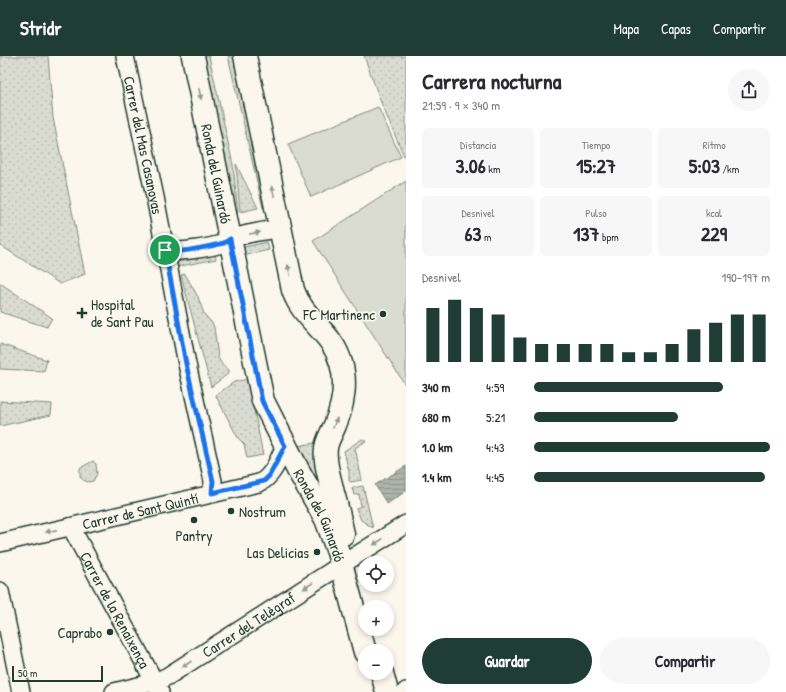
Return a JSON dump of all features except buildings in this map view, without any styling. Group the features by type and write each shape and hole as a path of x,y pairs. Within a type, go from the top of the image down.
{"main road":[{"name":"Ronda del Guinardó","path":"192,56 262,401 307,488 326,519 360,600"},
{"name":"Ronda del Guinardó","path":"245,56 296,300 302,309 326,333 336,348 342,364 344,380 343,395 338,418 326,444 326,458 345,563 363,644"},
{"path":"373,680 376,692"},
{"path":"384,680 387,692"}],"street":[{"name":"Carrer del Mas Casanovas","path":"125,56 165,250 186,364 213,481 212,493"},
{"path":"165,250 169,252 178,252 224,243 230,239 280,229"},
{"name":"Carrer de Sant Quintí","path":"0,543 264,481 269,476 285,446"},
{"name":"Carrer del Telègraf","path":"114,692 158,687 183,667 406,524"},
{"name":"Carrer de la Renaixença","path":"71,527 158,687"},
{"path":"0,591 21,692"}],"shaded area":[{"path":"0,56 48,56 53,118 85,274 60,284 0,245"},
{"path":"202,56 209,56 233,165 238,213 234,214"},
{"path":"228,56 235,56 267,208 263,208"},
{"path":"364,56 406,56 406,155 404,156 382,105"},
{"path":"378,107 401,157 311,197 288,144"},
{"path":"236,164 258,208 240,212"},
{"name":"FC Martinenc","path":"406,181 406,386 313,241"},
{"path":"267,242 269,250 243,256 243,250 245,247"},
{"path":"215,253 216,259 176,267 177,263 180,261"},
{"path":"185,274 198,297 204,314 214,327 218,357 221,363 229,370 229,373 211,387 181,275"},
{"path":"0,283 52,318 47,327 0,312"},
{"path":"0,344 47,360 44,371 0,369"},
{"path":"248,379 263,455 247,458 244,444 238,438 216,395 234,382"},
{"path":"0,401 52,404 51,415 0,426"},
{"path":"362,439 366,441 355,448 362,480 351,482 349,481 349,472 344,451"},
{"path":"315,443 322,477 314,479 297,446"},
{"path":"93,461 96,464 97,474 93,481 88,482 83,480 80,476 80,468"},
{"path":"406,466 406,491 387,504 375,485"},
{"path":"363,486 373,528 361,520 356,508 361,506 359,494 354,495 352,488"}],"place":[{"name":"Hospital de Sant Pau","path":"82,313"},
{"name":"FC Martinenc","path":"383,314"},
{"name":"Nostrum","path":"231,511"},
{"name":"Pantry","path":"194,520"},
{"name":"Las Delicias","path":"317,552"},
{"name":"Caprabo","path":"110,632"}],"route":[{"path":"230,239 262,401 285,446 269,476 264,481 212,493 213,481 186,364 165,250 169,252 178,252 209,247 224,243 230,239"}]}
